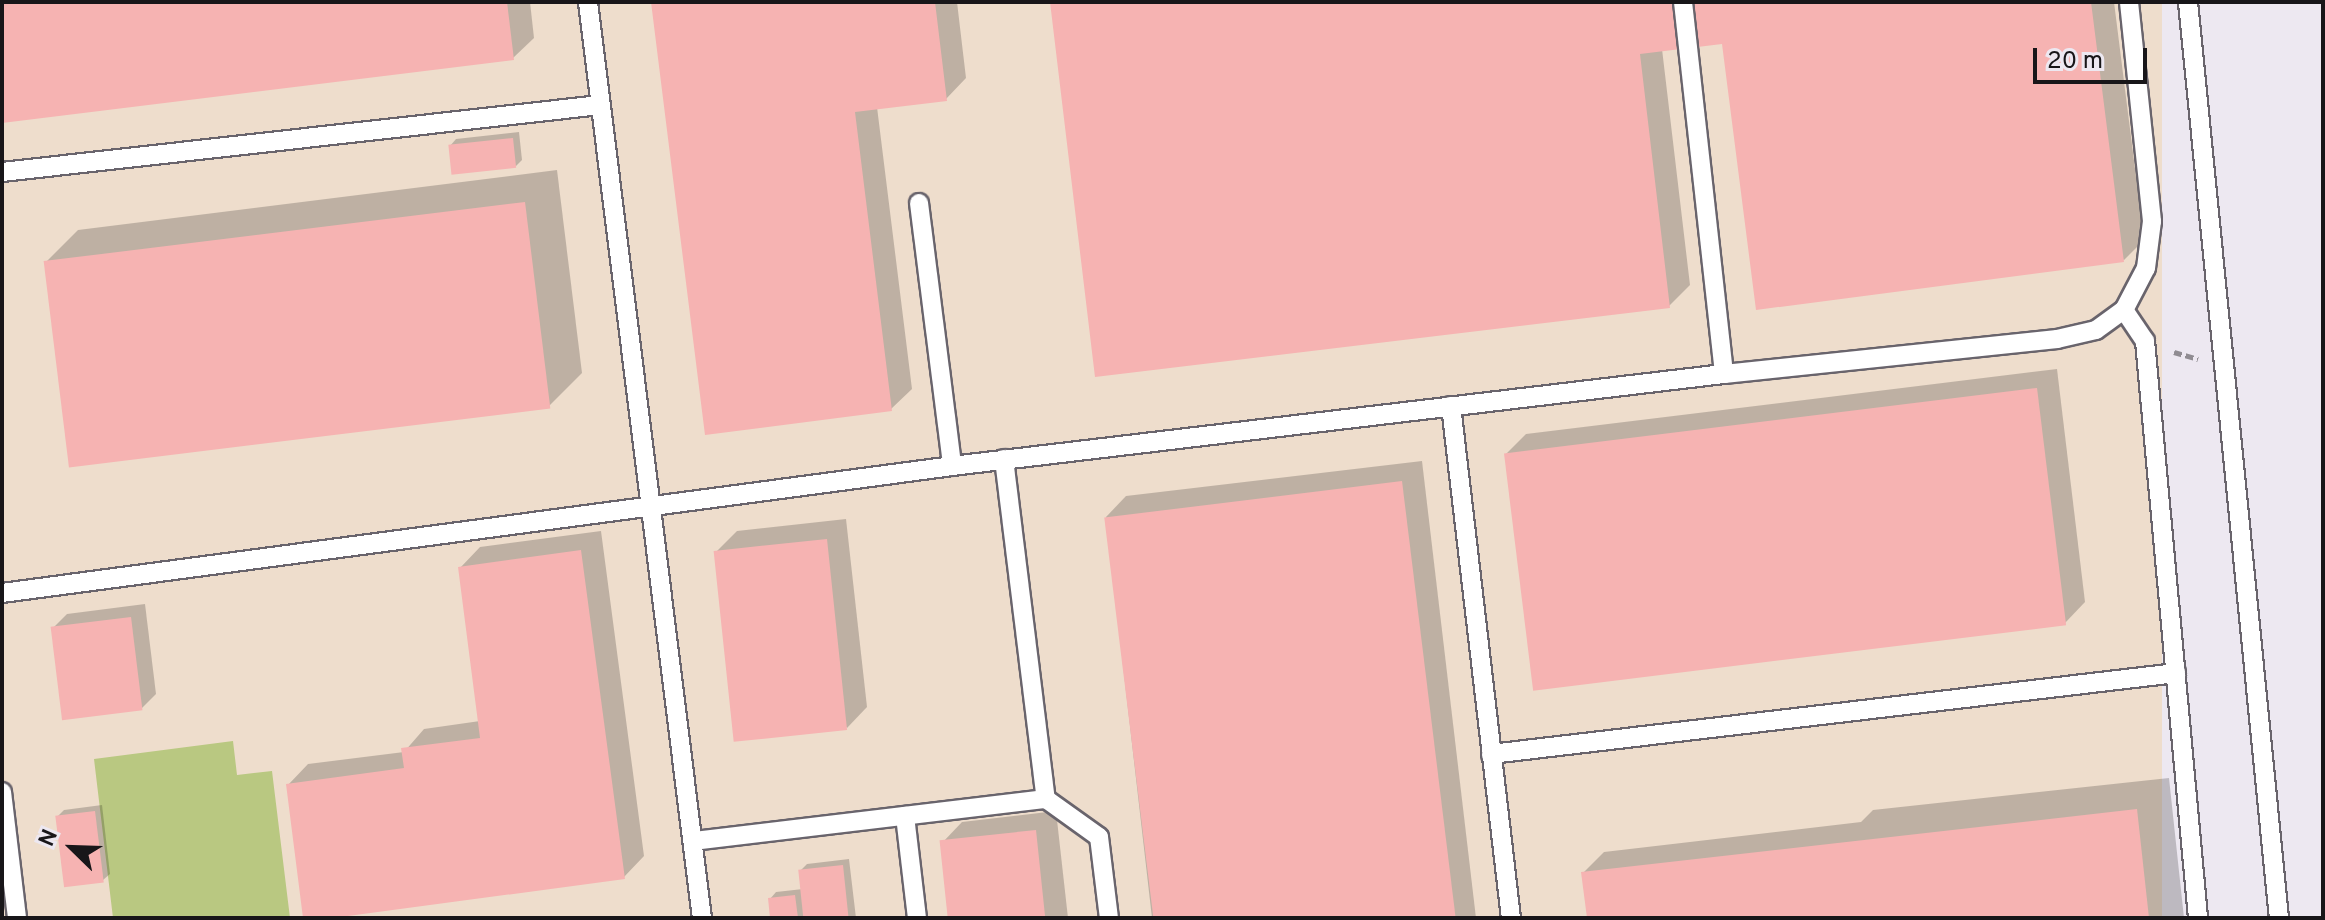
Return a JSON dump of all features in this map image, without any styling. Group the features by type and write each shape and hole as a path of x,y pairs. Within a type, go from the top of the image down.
{"lane":[{"path":"588,2 702,918"},
{"path":"1683,2 1724,374"},
{"path":"2,593 1004,459 1724,374 2057,339 2096,330 2124,310 2146,268 2152,221 2129,2"},
{"path":"2188,2 2279,918"},
{"path":"2,172 600,105"},
{"path":"919,203 952,466"},
{"path":"2124,310 2145,341 2198,918"},
{"path":"1451,406 1511,918"},
{"path":"1004,459 1046,799"},
{"path":"1491,754 2176,673"},
{"path":"2,792 17,918"},
{"path":"693,841 1046,799 1099,837 1109,918"},
{"path":"905,816 917,918"}],"path":[{"path":"2145,341 2190,359 2223,359"}],"shaded area":[{"path":"2,2 2162,2 2162,918 2,918"}],"green space":[{"path":"233,741 237,775 272,771 290,918 113,918 94,759"}],"building":[{"path":"2,2 507,2 514,60 2,123"},
{"path":"651,2 935,2 947,101 855,112 892,411 705,435"},
{"path":"1050,2 2091,2 2124,262 1756,310 1722,44 1640,54 1670,308 1095,377"},
{"path":"513,138 516,168 451,175 448,145"},
{"path":"525,202 550,408 69,468 44,261"},
{"path":"2037,388 2066,625 1533,691 1504,453"},
{"path":"1402,481 1456,918 1153,918 1104,518"},
{"path":"827,539 847,730 734,742 714,551"},
{"path":"581,550 625,879 333,918 303,918 286,784 404,768 401,748 480,738 458,567"},
{"path":"131,617 142,710 62,720 51,627"},
{"path":"2137,809 2149,918 1587,918 1581,872"},
{"path":"95,811 104,882 64,887 55,816"},
{"path":"1036,830 1045,918 948,918 940,840"},
{"path":"843,865 849,918 803,918 798,870"},
{"path":"795,895 798,918 770,918 768,898"}]}
